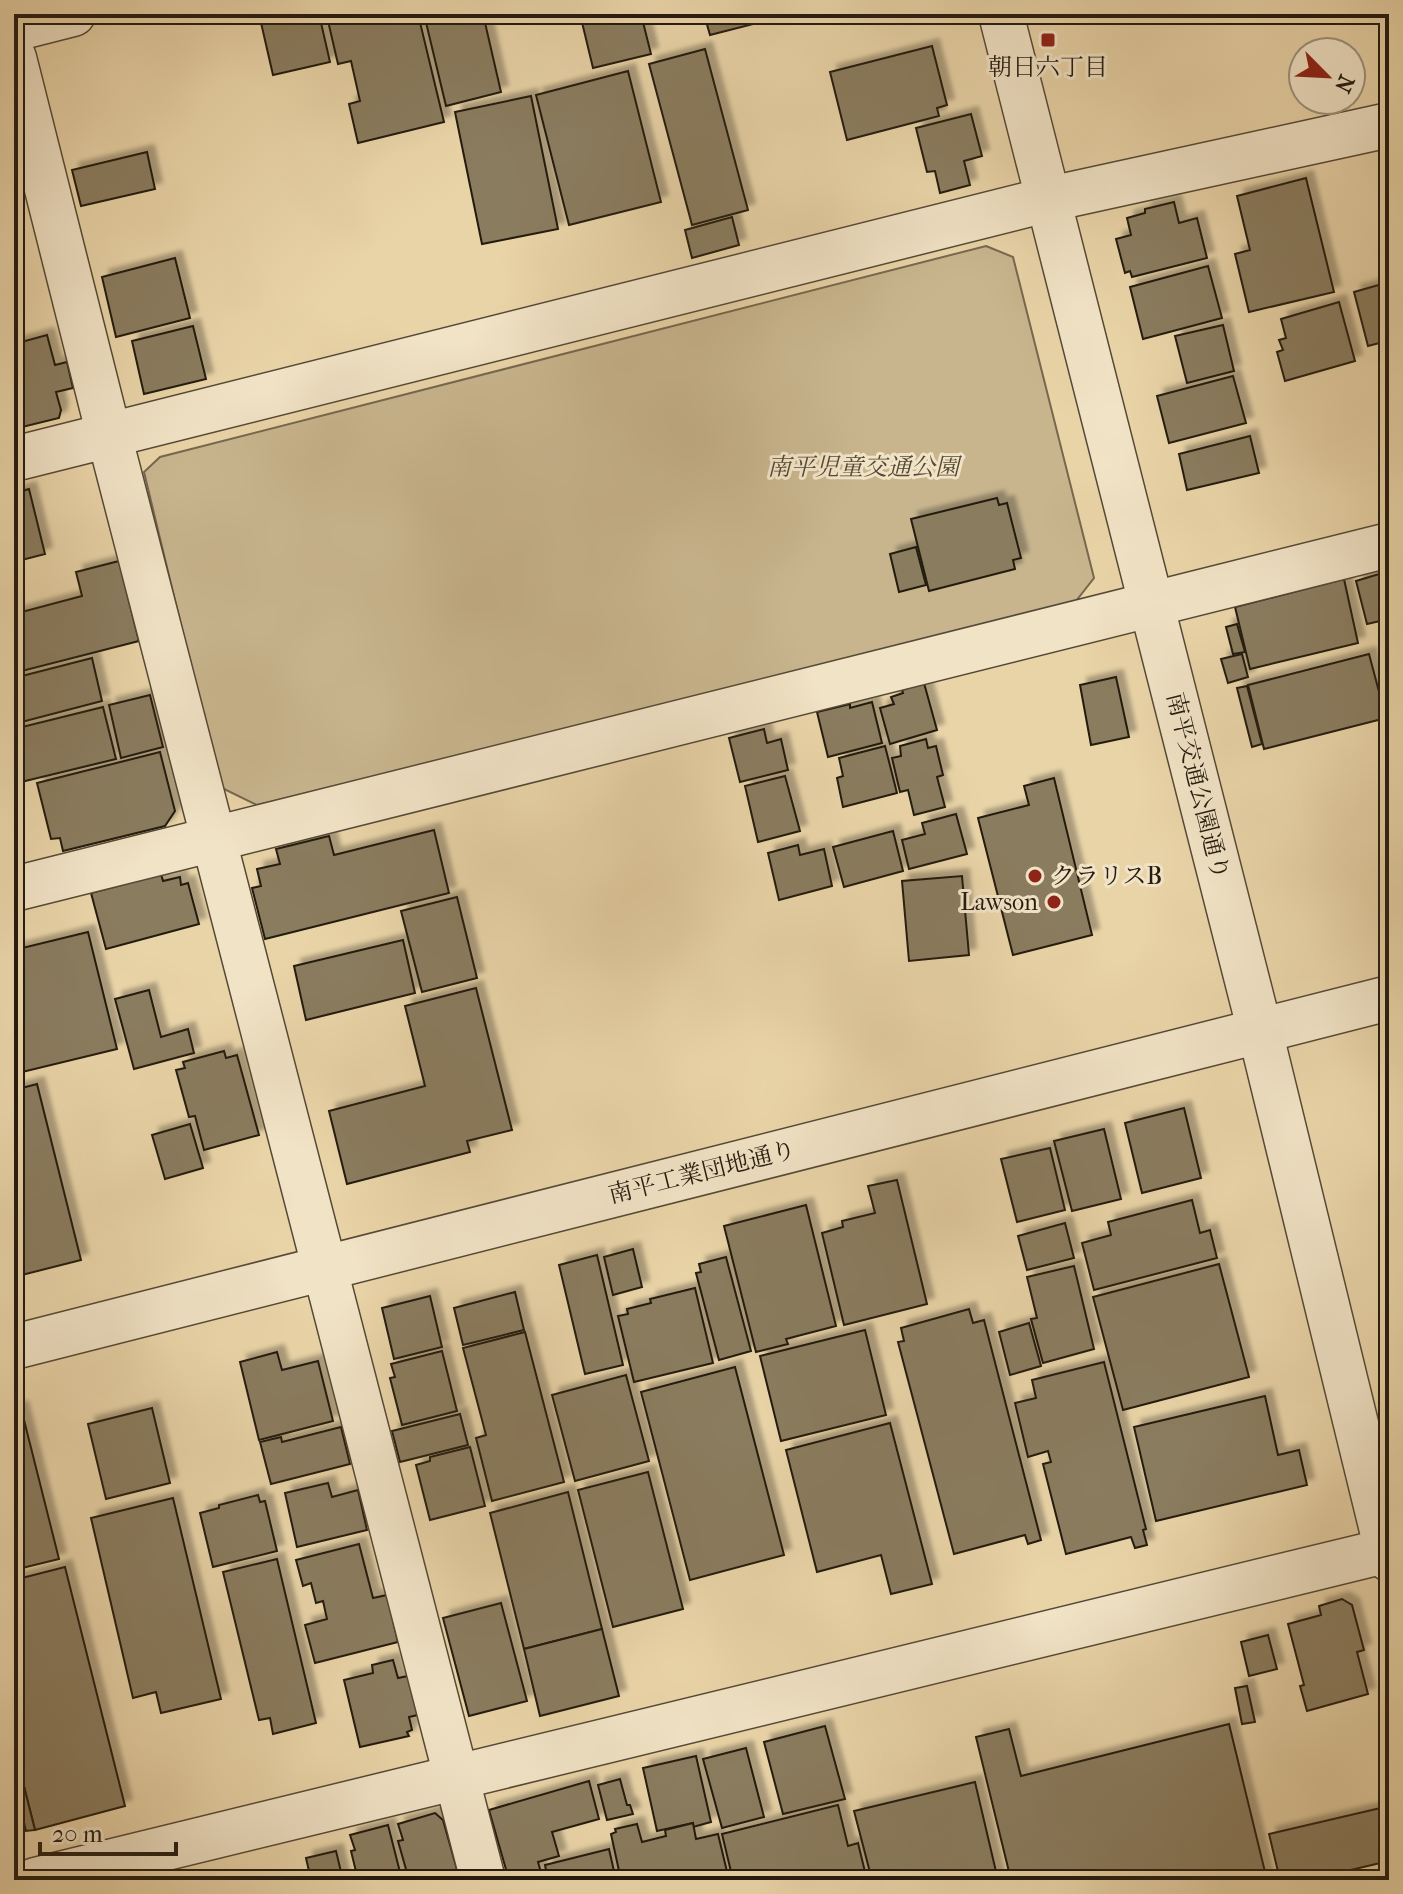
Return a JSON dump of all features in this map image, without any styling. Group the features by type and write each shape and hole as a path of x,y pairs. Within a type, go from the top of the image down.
{"street":[{"path":"14,29 73,14"},
{"name":"南平交通公園通り","path":"1001,14 1260,1031 1388,1553"},
{"path":"14,58 483,1880"},
{"path":"14,459 1050,199 1389,125"},
{"path":"14,889 1389,545"},
{"name":"南平工業団地通り","path":"14,1347 1389,998"},
{"path":"35,1880 1388,1553"}],"green space":[{"name":"南平児童交通公園","path":"986,246 1013,257 1094,578 1072,606 257,805 220,787 144,472 160,457"}],"building":[{"path":"259,14 319,14 330,62 273,75"},
{"path":"357,14 418,14 444,122 358,143 349,104 360,101 351,61 338,64 328,21"},
{"path":"424,14 483,14 501,92 446,106"},
{"path":"580,14 641,14 651,54 593,68"},
{"path":"704,14 792,14 710,35"},
{"path":"1248,14 1278,14 1250,22"},
{"path":"932,46 947,105 937,108 939,116 847,140 830,72"},
{"path":"705,49 748,210 692,225 649,64"},
{"path":"628,71 661,202 569,225 536,95"},
{"path":"531,96 558,229 482,244 455,112"},
{"path":"971,114 982,156 964,161 970,185 940,193 935,171 927,172 916,128"},
{"path":"147,152 155,189 81,206 72,170"},
{"path":"1306,178 1334,292 1249,312 1235,254 1250,250 1237,196"},
{"path":"1174,202 1179,223 1197,218 1207,258 1132,277 1130,271 1125,273 1116,239 1131,235 1127,218 1145,213 1145,209"},
{"path":"732,217 739,245 692,258 685,230"},
{"path":"175,258 190,318 116,337 102,277"},
{"path":"1208,266 1222,318 1143,339 1130,287"},
{"path":"1389,282 1389,348 1387,341 1368,346 1354,292"},
{"path":"1339,302 1355,361 1285,381 1277,352 1283,350 1279,340 1286,338 1281,319"},
{"path":"1223,325 1234,371 1187,383 1175,336"},
{"path":"193,326 206,379 144,394 132,341"},
{"path":"47,335 55,365 67,362 73,388 56,392 61,410 59,418 14,429 14,344"},
{"path":"1233,376 1246,423 1169,443 1157,396"},
{"path":"1389,411 1389,447 1380,414"},
{"path":"1250,436 1259,473 1187,490 1179,454"},
{"path":"29,489 45,554 14,562 14,493"},
{"path":"997,498 999,505 1007,503 1021,558 1013,560 1015,569 929,591 911,519"},
{"path":"916,547 926,585 899,592 890,554"},
{"path":"119,561 139,641 14,673 14,614 82,596 76,572"},
{"path":"1389,571 1389,619 1367,624 1356,581"},
{"path":"1344,579 1358,643 1250,669 1235,607"},
{"path":"1237,624 1245,652 1233,654 1226,627"},
{"path":"1389,637 1389,666 1386,667 1379,639"},
{"path":"1242,654 1248,677 1228,683 1221,659"},
{"path":"1369,654 1386,718 1264,749 1248,685"},
{"path":"92,658 102,701 14,724 14,678"},
{"path":"1116,677 1129,737 1091,745 1080,685"},
{"path":"924,683 937,730 890,744 880,708 894,704 891,697 903,693 902,690"},
{"path":"1247,686 1262,744 1252,747 1237,688"},
{"path":"150,695 163,747 121,758 109,705"},
{"path":"872,702 882,743 828,757 817,712"},
{"path":"103,707 116,759 21,782 14,753 14,729"},
{"path":"764,729 767,743 781,739 788,770 740,782 729,738"},
{"path":"926,739 928,748 936,746 943,775 937,777 945,807 914,815 908,790 900,792 892,758 901,756 900,746"},
{"path":"885,746 897,793 843,807 837,778 843,776 839,758"},
{"path":"160,752 175,811 165,826 63,851 60,838 51,839 37,783"},
{"path":"785,776 800,831 758,842 745,786"},
{"name":"クラリスB","path":"1054,778 1092,935 1013,955 978,818 1029,805 1024,786"},
{"path":"956,814 967,854 909,869 902,840 925,834 922,823"},
{"path":"434,830 449,893 265,939 252,888 261,886 257,869 280,864 276,849 329,836 334,855"},
{"path":"893,831 903,871 844,887 833,847"},
{"path":"798,845 800,855 824,849 832,886 779,900 768,853"},
{"path":"161,874 163,881 180,877 181,885 188,883 199,924 106,949 91,893"},
{"path":"962,876 969,955 909,961 902,881"},
{"path":"457,897 477,978 422,992 401,911"},
{"path":"88,932 117,1049 14,1074 14,950"},
{"path":"403,940 415,993 306,1020 294,966"},
{"path":"476,988 512,1130 467,1141 470,1152 347,1184 329,1111 425,1086 405,1006"},
{"path":"149,990 161,1037 188,1029 194,1053 134,1069 115,999"},
{"path":"224,1051 226,1058 237,1055 259,1135 204,1150 195,1116 189,1117 176,1070 185,1068 183,1062"},
{"path":"37,1084 81,1260 14,1277 14,1090"},
{"path":"1184,1108 1201,1178 1142,1193 1125,1123"},
{"path":"190,1124 203,1168 165,1179 152,1135"},
{"path":"1104,1129 1121,1199 1072,1211 1054,1141"},
{"path":"1050,1148 1065,1210 1017,1222 1001,1159"},
{"path":"897,1180 927,1304 844,1325 822,1233 843,1227 842,1221 875,1213 868,1186"},
{"path":"1192,1200 1200,1233 1210,1230 1217,1258 1094,1290 1082,1243 1111,1235 1108,1222"},
{"path":"806,1205 836,1326 786,1339 788,1344 756,1352 724,1226"},
{"path":"1065,1223 1074,1258 1027,1270 1018,1236"},
{"path":"633,1249 642,1287 613,1295 604,1257"},
{"path":"597,1255 623,1365 585,1374 559,1265"},
{"path":"726,1257 751,1351 719,1360 696,1273 701,1272 699,1264"},
{"path":"1219,1264 1249,1377 1123,1410 1093,1297"},
{"path":"1074,1266 1094,1349 1043,1363 1031,1319 1037,1318 1027,1277"},
{"path":"695,1288 713,1363 634,1382 618,1316 628,1314 627,1309 651,1303 650,1299"},
{"path":"515,1292 524,1330 463,1345 454,1308"},
{"path":"430,1296 442,1347 394,1359 382,1308"},
{"path":"969,1309 973,1323 984,1320 1041,1540 1028,1544 1025,1535 954,1554 898,1342 904,1341 901,1328"},
{"path":"1029,1323 1041,1366 1010,1375 999,1332"},
{"path":"865,1330 886,1415 781,1441 760,1356"},
{"path":"525,1332 564,1482 492,1501 476,1438 486,1435 463,1348"},
{"path":"442,1351 457,1411 402,1425 390,1378 395,1377 391,1364"},
{"path":"277,1352 282,1370 318,1361 333,1421 259,1440 240,1362"},
{"path":"1104,1362 1146,1529 1143,1530 1147,1545 1135,1548 1131,1537 1066,1554 1043,1464 1051,1462 1048,1451 1028,1457 1015,1403 1036,1398 1032,1380"},
{"path":"735,1367 784,1555 690,1580 641,1392"},
{"path":"626,1375 649,1461 575,1481 552,1395"},
{"path":"1265,1396 1278,1455 1299,1450 1307,1485 1156,1521 1134,1427"},
{"path":"21,1408 59,1559 14,1570 14,1410"},
{"path":"152,1408 170,1483 106,1499 88,1424"},
{"path":"460,1414 468,1445 400,1462 392,1431"},
{"path":"890,1423 932,1584 891,1594 881,1555 817,1572 786,1450"},
{"path":"341,1427 350,1464 271,1484 260,1442 281,1437 282,1442"},
{"path":"470,1447 485,1506 430,1520 416,1465 430,1461 430,1457"},
{"path":"648,1472 683,1609 613,1627 578,1490"},
{"path":"328,1483 332,1497 358,1490 367,1530 297,1547 285,1493"},
{"path":"568,1492 602,1629 524,1649 490,1513"},
{"path":"258,1495 260,1502 265,1501 277,1551 213,1567 200,1513"},
{"path":"173,1498 221,1699 161,1713 156,1692 133,1698 91,1518"},
{"path":"359,1544 373,1598 387,1595 398,1642 315,1663 305,1625 327,1619 323,1601 316,1603 311,1583 303,1586 296,1560"},
{"path":"277,1559 316,1723 273,1734 270,1718 259,1720 223,1572"},
{"path":"65,1567 125,1806 35,1830 14,1747 14,1580"},
{"path":"1342,1599 1352,1605 1364,1650 1357,1652 1368,1694 1307,1711 1300,1686 1304,1685 1288,1624 1321,1615 1319,1606"},
{"path":"501,1603 527,1701 469,1716 443,1618"},
{"path":"602,1629 619,1696 540,1716 524,1649"},
{"path":"1268,1635 1277,1669 1249,1676 1241,1642"},
{"path":"393,1660 398,1678 408,1676 418,1715 409,1717 412,1730 407,1732 409,1736 360,1747 344,1680 373,1673 372,1665"},
{"path":"1247,1686 1255,1722 1242,1724 1235,1688"},
{"path":"1229,1724 1267,1880 1011,1880 976,1737 1009,1729 1021,1776"},
{"path":"825,1726 845,1799 783,1814 764,1742"},
{"path":"14,1747 35,1830 26,1831 14,1781"},
{"path":"746,1748 764,1817 722,1828 703,1759"},
{"path":"696,1756 711,1822 657,1831 643,1768"},
{"path":"620,1779 627,1805 630,1805 633,1814 607,1820 598,1785"},
{"path":"589,1781 599,1819 552,1832 559,1856 538,1862 542,1876 509,1880 489,1810"},
{"path":"975,1782 998,1880 872,1880 854,1811"},
{"path":"838,1805 848,1846 858,1843 867,1880 733,1880 722,1834"},
{"path":"1389,1806 1389,1841 1385,1842 1389,1861 1308,1880 1280,1880 1269,1834"},
{"path":"435,1813 443,1820 460,1880 409,1880 398,1841 403,1840 398,1824"},
{"path":"693,1823 696,1839 718,1834 729,1880 621,1880 611,1834 616,1832 615,1829 637,1824 642,1842 666,1836 665,1830"},
{"path":"388,1825 402,1880 358,1880 350,1835"},
{"path":"609,1849 616,1880 548,1880 545,1865"},
{"path":"336,1851 343,1880 311,1880 306,1858"}],"place":[{"name":"朝日六丁目","path":"1048,40"},
{"name":"クラリスB","path":"1035,876"},
{"name":"Lawson","path":"1054,902"}]}
